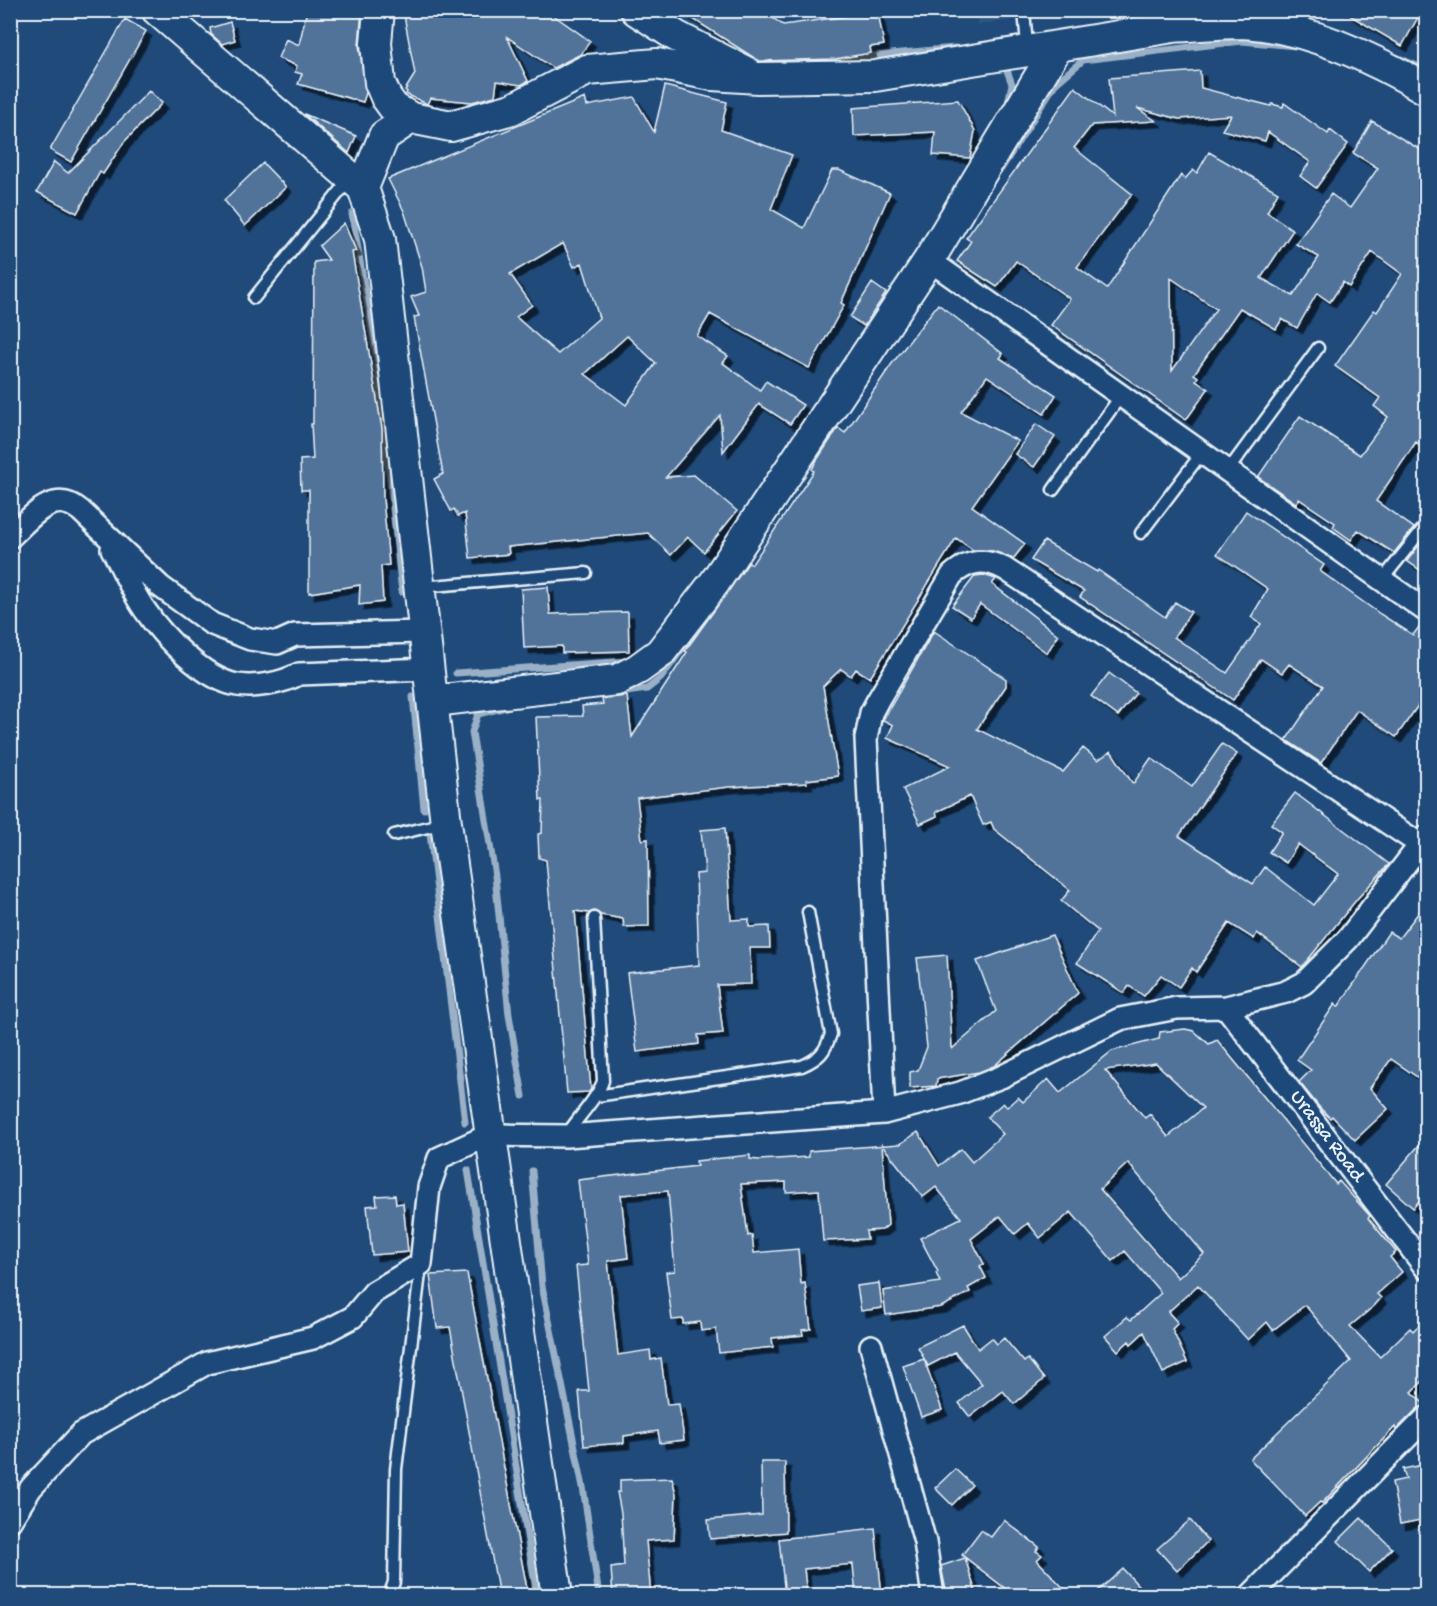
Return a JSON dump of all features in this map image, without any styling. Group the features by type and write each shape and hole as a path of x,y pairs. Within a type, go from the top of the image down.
{"main road":[{"path":"157,10 357,183 380,239 422,632 434,701 446,823 557,1596"},
{"path":"379,10 376,43 380,83 394,108 411,118 451,126 512,109 587,70 622,65 657,64 712,75 758,78 875,76 1173,27 1243,23 1299,33 1361,57 1426,89"},
{"path":"636,10 676,36 758,78"},
{"path":"434,701 617,680 638,669 660,653 715,582 929,260 1058,46"},
{"path":"357,183 384,136 411,118"}],"street":[{"path":"929,260 1426,611"},
{"path":"10,537 42,507 58,501 75,505 161,587 212,624 250,639 277,643 295,635 422,632"},
{"path":"104,534 151,618 177,649 213,675 237,685 282,683 299,674 429,669"},
{"path":"10,1521 31,1488 81,1434 207,1363 314,1338 353,1317 374,1292 421,1264 429,1187 439,1158 489,1135 566,1136 884,1113 960,1093 1001,1077 1120,1019 1177,1008 1226,1006 1287,992 1304,983 1348,939 1424,841 1005,569 983,561 961,567 952,575 878,700 871,713 866,739 884,1113"},
{"name":"Urassa Road","path":"1226,1006 1426,1268"},
{"path":"871,1346 925,1542 933,1596"},
{"path":"1250,1596 1426,1418"}],"lane":[{"path":"1024,10 1028,46"},
{"path":"254,298 357,183"},
{"path":"1227,472 1318,348"},
{"path":"1053,490 1120,397"},
{"path":"1141,534 1201,454"},
{"path":"1382,580 1426,525"},
{"path":"418,587 586,573"},
{"path":"394,835 446,823"},
{"path":"596,1096 802,1066 819,1059 831,1034 808,912"},
{"path":"566,1136 581,1112 596,1096 603,1081 594,918"},
{"path":"389,1596 394,1582 396,1469 421,1264"}],"shaded area":[{"path":"975,10 1073,11 978,25"}],"building":[{"path":"307,10 362,10 359,45 366,93 363,102 298,84 302,74 295,72 297,66 278,58 286,39 299,45"},
{"path":"403,10 546,10 590,41 581,54 553,68 507,37 528,81 521,85 497,81 495,96 472,102 430,98 427,104 406,94 405,90 415,74"},
{"path":"679,10 761,10 783,25 878,12 884,45 870,47 871,53 835,59 759,61"},
{"path":"1341,10 1422,10 1402,46"},
{"path":"125,19 146,31 71,162 50,150"},
{"path":"230,22 235,40 222,44 211,34 210,28"},
{"path":"1200,71 1201,88 1271,106 1272,104 1283,107 1284,103 1328,134 1330,130 1348,144 1316,188 1300,176 1310,162 1268,132 1265,141 1222,130 1231,115 1179,119 1137,108 1156,121 1092,125 1074,148 1132,194 1077,267 1107,289 1181,175 1185,179 1193,170 1197,173 1209,152 1278,192 1267,212 1293,230 1261,278 1293,296 1319,257 1296,244 1331,194 1350,208 1378,168 1353,153 1372,121 1426,153 1426,382 1418,395 1426,401 1426,451 1416,442 1376,501 1414,528 1394,553 1358,530 1351,540 1333,527 1335,523 1299,499 1296,503 1258,477 1300,416 1360,455 1388,417 1374,406 1380,398 1335,366 1374,310 1377,312 1402,274 1372,252 1349,287 1343,282 1330,302 1317,293 1297,328 1282,319 1276,329 1240,308 1194,374 1198,377 1196,380 1208,389 1186,420 1051,325 1070,299 1016,261 997,287 957,261 971,241 966,238 1075,87 1113,117 1109,78","holes":["1171,278 1216,309 1172,371"]},
{"path":"665,86 727,102 721,130 792,155 771,209 804,228 832,170 839,170 890,193 841,303 844,305 809,368 710,314 697,336 728,356 723,363 760,390 766,381 803,405 790,424 759,404 723,452 720,415 666,477 694,475 737,511 704,552 688,537 671,555 648,533 508,547 509,554 470,558 465,513 458,516 454,509 451,511 434,479 443,474 414,317 419,316 411,297 426,292 422,267 404,211 388,179 585,98 587,106 634,97 654,132","holes":["563,243 574,267 582,263 599,318 558,354 516,317 532,305 510,274","627,336 656,363 626,405 585,374"]},
{"path":"149,91 162,103 124,142 103,174 100,172 77,213 37,192 54,162 68,173"},
{"path":"958,100 975,131 970,158 933,155 935,132 854,136 853,108"},
{"path":"304,114 356,136 349,153"},
{"path":"263,163 286,187 245,226 224,200"},
{"path":"344,223 356,251 352,252 382,429 383,499 389,565 381,566 383,602 359,605 360,585 309,593 309,490 301,490 300,460 313,459 311,424 313,424 314,262 329,260 319,246"},
{"path":"872,283 886,293 864,326 850,317"},
{"path":"938,304 1003,354 1000,358 1056,395 1044,414 987,376 961,412 1018,441 972,506 1025,544 1013,559 993,551 973,550 956,538 870,678 856,669 851,676 841,669 823,686 838,776 806,780 807,783 729,787 637,798 642,840 648,839 649,926 624,927 623,919 601,915 594,911 589,913 575,911 591,1089 589,1092 567,1093 546,860 539,858 538,834 542,833 543,800 540,800 536,717 583,716 582,706 603,704 602,699 627,696 632,737 687,652 685,651 749,562 752,564 814,471 812,470 815,463 838,428 845,433 891,365"},
{"path":"1036,424 1055,437 1034,467 1015,454"},
{"path":"1246,511 1324,565 1320,571 1413,635 1422,623 1426,623 1426,694 1396,737 1357,710 1321,763 1286,740 1323,686 1289,664 1282,673 1261,659 1233,700 1080,597 1084,591 1031,560 1044,541 1097,572 1098,570 1165,617 1175,602 1191,612 1174,637 1227,673 1261,624 1251,617 1268,589 1217,554"},
{"path":"1426,536 1426,574 1407,561"},
{"path":"983,575 996,579 992,584 1058,635 1047,653 980,604 971,618 952,606 975,576"},
{"path":"548,587 550,614 628,612 629,651 562,653 562,646 524,648 521,589"},
{"path":"934,631 1006,679 1006,686 977,729 1063,772 1083,748 1098,760 1111,751 1133,784 1151,758 1192,787 1222,744 1237,754 1179,836 1253,884 1265,867 1314,905 1338,874 1298,844 1286,863 1269,852 1282,832 1271,824 1295,793 1389,864 1357,899 1302,967 1257,933 1254,939 1229,923 1196,972 1192,968 1179,987 1161,975 1144,996 1129,986 1124,993 1077,963 1098,931 1061,901 1070,890 994,829 991,822 983,825 970,796 936,812 937,816 920,824 903,789 950,766 887,738 893,725 883,720"},
{"path":"1109,673 1136,693 1118,716 1091,696"},
{"path":"725,828 731,920 749,919 749,927 769,926 770,948 750,948 751,984 717,985 723,1033 698,1035 699,1044 637,1052 627,973 699,965 696,874 705,873 701,830"},
{"path":"1426,903 1426,1083 1391,1059 1370,1088 1388,1109 1355,1140 1332,1116 1330,1118 1320,1108 1299,1082 1311,1070 1297,1060 1335,1004 1338,1007 1389,932 1399,938"},
{"path":"1052,935 1078,993 994,1066 979,1072 937,1079 936,1086 910,1088 910,1072 918,1070 927,1047 917,958 947,955 952,1049 996,1011 977,961"},
{"path":"1185,1029 1194,1031 1209,1044 1217,1040 1336,1184 1339,1181 1370,1216 1368,1218 1396,1252 1390,1257 1402,1272 1377,1294 1381,1298 1374,1306 1350,1326 1380,1357 1410,1328 1413,1331 1426,1318 1426,1378 1412,1392 1426,1406 1417,1409 1396,1430 1395,1427 1322,1503 1320,1502 1305,1516 1250,1459 1351,1361 1305,1305 1273,1330 1267,1322 1248,1340 1198,1285 1168,1312 1178,1323 1172,1329 1187,1362 1163,1373 1144,1332 1131,1344 1129,1341 1118,1351 1105,1336 1127,1317 1131,1320 1161,1293 1125,1251 1113,1261 1071,1212 1040,1238 1028,1223 1015,1234 1000,1216 971,1239 984,1264 980,1266 986,1278 968,1288 970,1292 941,1307 886,1315 883,1291 940,1282 936,1273 938,1272 920,1238 961,1218 936,1187 923,1197 882,1145 900,1144 918,1132 939,1166 961,1149 972,1162 1003,1134 987,1117 1003,1103 1007,1107 1018,1097 1023,1102 1048,1079 1060,1093 1112,1051 1159,1039 1160,1032","holes":["1156,1063 1203,1108 1168,1137 1150,1114 1145,1118 1105,1070","1128,1163 1204,1254 1178,1278 1100,1189"]},
{"path":"1426,1137 1426,1193 1413,1208 1386,1184"},
{"path":"882,1145 888,1225 882,1230 866,1231 867,1239 823,1241 819,1190 786,1192 786,1182 741,1184 748,1236 752,1235 754,1253 798,1249 801,1284 805,1283 811,1329 802,1330 803,1335 772,1338 773,1347 719,1353 716,1329 701,1331 700,1322 683,1324 683,1319 672,1320 666,1272 675,1271 668,1191 621,1195 628,1258 608,1261 618,1355 650,1350 651,1360 661,1358 667,1405 679,1404 684,1440 660,1443 658,1431 624,1436 624,1443 584,1446 579,1391 589,1391 576,1266 588,1265 578,1180 697,1166 696,1161 750,1155 750,1159 759,1160 809,1157 809,1151"},
{"path":"395,1195 396,1204 403,1203 408,1252 372,1255 367,1206 377,1205 376,1196"},
{"path":"467,1273 528,1594 518,1596 499,1596 450,1327 437,1328 430,1275"},
{"path":"879,1283 882,1308 861,1311 857,1286"},
{"path":"963,1325 978,1349 992,1338 997,1344 1004,1338 1024,1362 1028,1359 1044,1379 1014,1404 1003,1391 970,1417 959,1403 982,1384 955,1352 928,1366 918,1347"},
{"path":"924,1359 942,1410 921,1417 903,1366"},
{"path":"761,1462 785,1462 786,1532 710,1539 708,1520 762,1515"},
{"path":"1423,1465 1426,1485 1426,1519 1400,1524 1392,1482 1406,1479 1403,1469"},
{"path":"955,1469 972,1485 952,1505 935,1488"},
{"path":"672,1478 676,1494 674,1539 646,1541 651,1596 613,1596 611,1568 624,1566 621,1513 617,1492 620,1492 620,1480"},
{"path":"1361,1518 1392,1548 1369,1572 1338,1541"},
{"path":"1004,1520 1039,1547 1036,1551 1042,1555 1037,1560 1071,1596 1015,1596 962,1555 981,1530 991,1537"},
{"path":"1190,1520 1208,1541 1177,1571 1157,1549"},
{"path":"875,1528 882,1596 856,1596 853,1564 804,1569 807,1596 785,1596 779,1539"},
{"path":"965,1558 977,1596 947,1596 941,1566"},
{"path":"1123,1569 1148,1596 1092,1596"}],"waterway":[{"path":"1001,169 1055,84 1083,60 1242,41 1296,46"},
{"path":"824,64 849,58 955,48"},
{"path":"1396,57 1426,70"},
{"path":"1005,65 1012,84 1008,103"},
{"path":"352,214 377,362 402,592"},
{"path":"619,693 647,689 661,678 693,634"},
{"path":"456,673 628,661"},
{"path":"413,697 424,809"},
{"path":"510,706 478,714 472,732 495,876 509,1015 523,1096"},
{"path":"430,833 465,1122"},
{"path":"468,1170 537,1596"},
{"path":"532,1171 542,1286 583,1487 599,1596"}]}
